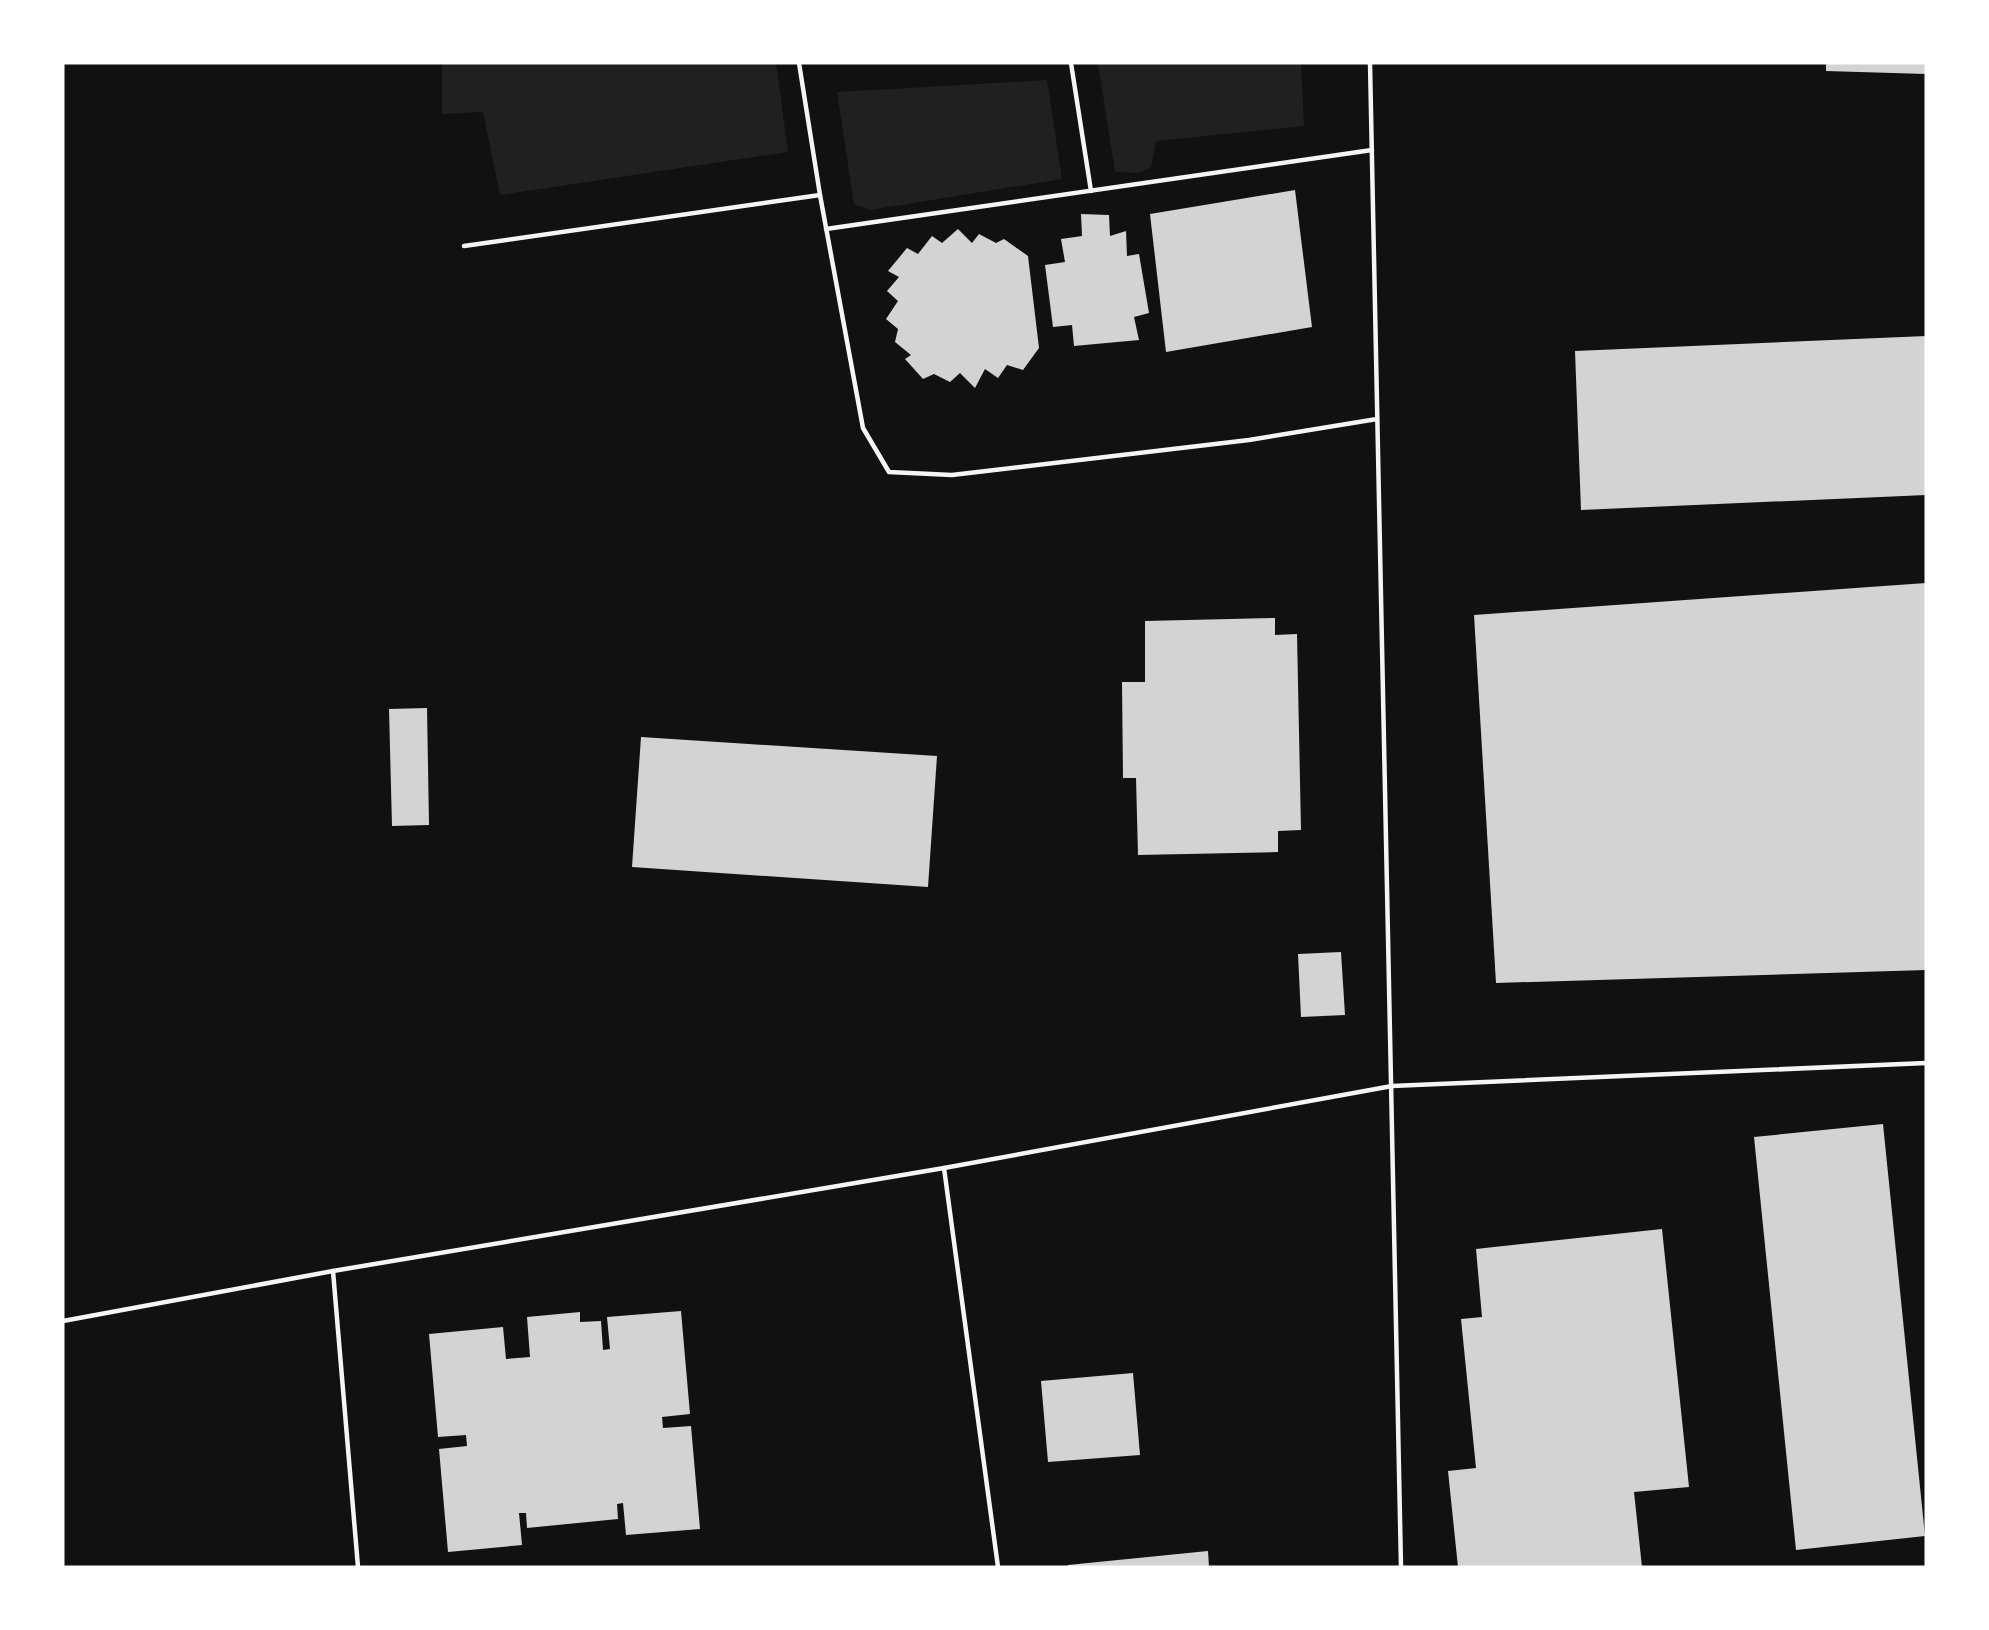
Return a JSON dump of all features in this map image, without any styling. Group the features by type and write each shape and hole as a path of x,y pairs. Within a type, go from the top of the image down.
{"lane":[{"path":"799,63 820,195 863,428 889,472 952,475 1249,440 1377,419"},
{"path":"1071,63 1091,191"},
{"path":"1370,63 1401,1567"},
{"path":"826,229 1372,150"},
{"path":"464,246 820,195"},
{"path":"63,1321 333,1271 944,1168 1392,1086 1926,1063"},
{"path":"944,1168 998,1567"},
{"path":"333,1271 358,1567"}],"shaded area":[{"path":"442,63 776,63 788,152 500,195 483,112 442,114"},
{"path":"1098,63 1301,63 1304,126 1156,141 1151,167 1139,173 1115,172"},
{"path":"1047,80 1062,179 870,210 854,204 837,92"}],"building":[{"path":"1826,63 1926,63 1926,74 1826,71"},
{"path":"1295,190 1312,327 1166,352 1150,214"},
{"path":"1081,214 1109,215 1110,236 1126,231 1127,256 1139,254 1149,313 1134,317 1139,340 1074,346 1072,325 1053,327 1045,265 1065,262 1061,239 1082,236"},
{"path":"958,229 972,243 979,234 996,243 1004,239 1028,256 1039,348 1023,370 1007,365 998,378 985,369 975,388 960,373 950,382 934,374 923,379 905,359 911,355 895,342 898,329 886,319 898,301 887,291 899,277 888,271 907,248 918,254 932,236 942,243"},
{"path":"1926,336 1926,495 1581,510 1575,351"},
{"path":"1926,583 1926,970 1496,983 1474,615"},
{"path":"1275,618 1275,635 1297,634 1301,830 1278,831 1278,852 1138,855 1136,778 1123,778 1122,682 1145,682 1145,621"},
{"path":"427,708 429,825 392,826 389,709"},
{"path":"641,737 937,756 928,887 632,867"},
{"path":"1341,952 1345,1015 1301,1017 1298,954"},
{"path":"1883,1124 1925,1536 1796,1550 1754,1137"},
{"path":"1662,1229 1689,1487 1634,1492 1642,1567 1458,1567 1448,1471 1476,1468 1461,1319 1482,1317 1476,1249"},
{"path":"681,1311 690,1414 662,1417 663,1428 691,1426 700,1529 626,1535 623,1503 617,1504 618,1519 527,1528 526,1513 519,1513 522,1545 448,1552 439,1449 467,1446 466,1435 438,1437 429,1334 503,1327 506,1359 530,1357 527,1317 580,1312 580,1322 601,1321 603,1350 610,1349 607,1317"},
{"path":"1133,1373 1140,1455 1048,1462 1041,1381"},
{"path":"1208,1551 1209,1567 1068,1567 1068,1565"}]}
